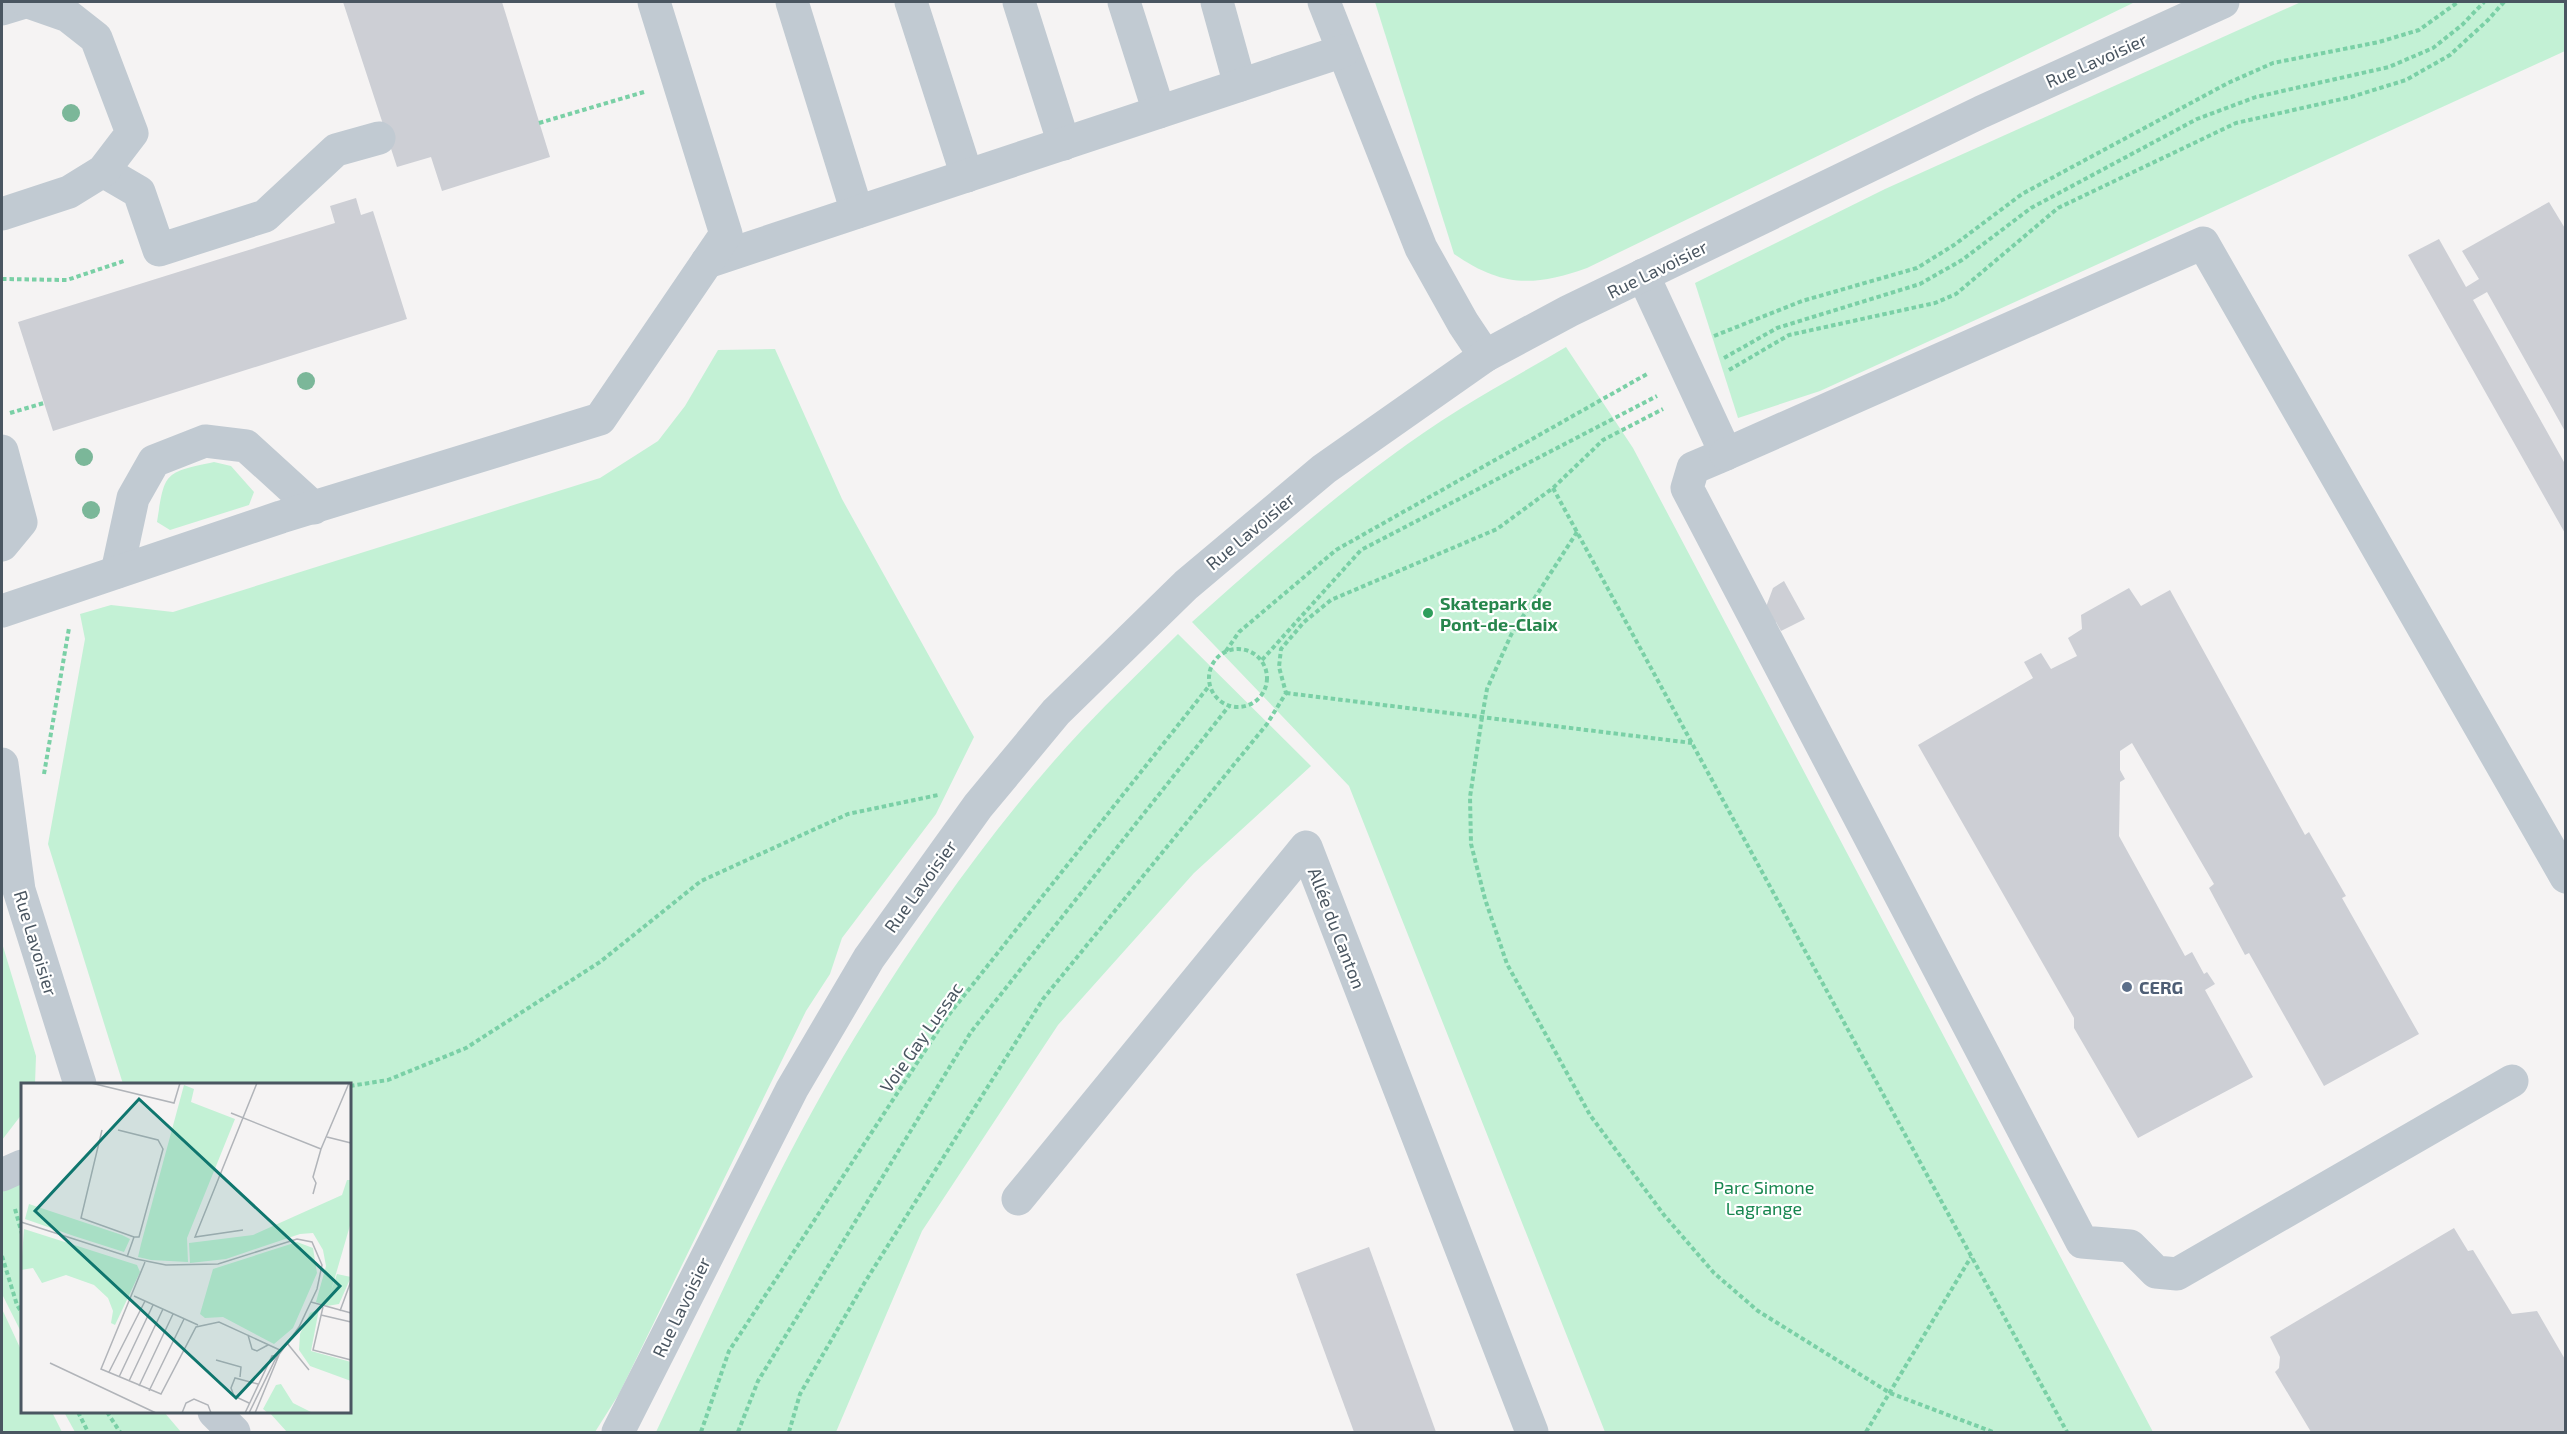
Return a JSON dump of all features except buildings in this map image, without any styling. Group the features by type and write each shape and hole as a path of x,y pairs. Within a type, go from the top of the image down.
{"street":[{"path":"2,9 26,2 68,16 96,38 132,133 102,171 69,192 2,214"},
{"path":"2,611 314,507 600,419 726,234 654,2"},
{"path":"792,2 857,212"},
{"path":"911,2 967,176"},
{"path":"1018,2 1064,144"},
{"path":"1124,2 1159,112"},
{"path":"1216,2 1240,85"},
{"path":"1324,2 1421,248 1463,323 1485,356"},
{"name":"Rue Lavoisier","path":"618,1432 792,1089 869,958 978,806 1056,712 1186,585 1324,469 1485,356 1569,311 1981,112 2223,2"},
{"path":"707,262 1343,51"},
{"path":"102,171 139,192 159,250 265,216 336,150 379,138"},
{"path":"2512,1080 2177,1274 2156,1272 2130,1246 2082,1242 1687,488 1693,468 2203,243 2565,877"},
{"path":"1644,275 1726,454"},
{"path":"117,572 133,498 154,461 205,441 246,446 314,507"},
{"path":"2,451 21,522 2,545"},
{"name":"Rue Lavoisier","path":"2,764 19,890 80,1083"},
{"name":"Allée du Canton","path":"1018,1199 1306,847 1532,1432"},
{"path":"2,1175 21,1166"},
{"path":"215,1413 234,1432"}],"path":[{"path":"789,1432 800,1394 865,1282 1043,999 1267,724 1286,693 1279,667 1281,649 1304,622 1331,600 1497,529 1553,488 1603,440 1689,374 1714,336 1802,301 1917,268 1954,245 2022,194 2228,83 2273,63 2379,42 2419,30 2458,2"},
{"path":"1226,651 1244,649 1262,660 1268,676 1260,698 1251,704 1229,706 1218,700 1209,686 1210,667 1226,651 1239,632 1335,550 1777,328 1920,284 1962,260 2031,208 2197,119 2256,97 2389,67 2433,48 2462,25 2484,2"},
{"path":"1262,660 1361,549 1629,411 1689,374 1789,335 1935,303 1956,294 2058,207 2236,123 2351,97 2406,80 2450,55 2504,2"},
{"path":"539,123 679,82"},
{"path":"2,279 67,280 159,250"},
{"path":"1553,488 2067,1432"},
{"path":"1577,532 1510,635 1487,690 1482,717 1470,797 1471,844 1485,899 1507,964 1590,1115 1645,1191 1714,1273 1758,1311 1890,1393 1993,1432"},
{"name":"Voie Gay Lussac","path":"701,1432 729,1351 948,1017 1209,686"},
{"path":"1286,693 1692,743"},
{"path":"738,1432 758,1381 971,1032 1229,706"},
{"path":"351,1086 388,1080 466,1048 600,962 701,881 848,814 945,793 978,806"},
{"path":"2,1256 21,1311"},
{"path":"1866,1432 1971,1256"},
{"path":"78,1413 88,1432"},
{"path":"108,1413 120,1432"}],"green space":[{"path":"1375,2 2135,2 1587,268 1534,281 1503,278 1487,273 1454,254"},
{"path":"2301,2 2565,2 2565,51 1820,391 1738,418 1695,283 1885,189"},
{"name":"Parc Simone Lagrange","path":"1566,347 1633,448 2153,1432 1605,1432 1349,786 1192,622 1321,510 1389,457 1460,409"},
{"path":"775,349 842,499 974,737 936,814 842,938 830,974 806,1011 619,1394 595,1432 287,1432 270,1413 351,1413 351,1083 123,1083 48,844 85,639 80,614 111,605 173,612 600,478 658,441 685,406 718,350"},
{"path":"214,462 231,466 254,492 249,505 170,530 157,522 162,493 170,477 176,472"},
{"path":"1178,634 1311,766 1194,873 1058,1025 922,1231 836,1432 656,1432 792,1148 843,1057 896,972 954,887 1049,766"},
{"path":"2,943 36,1056 35,1083 21,1083 21,1115 2,1140"},
{"path":"21,1182 21,1332 2,1294 2,1187"},
{"path":"2,1309 21,1350 21,1413 52,1413 62,1432 2,1432"},
{"path":"65,1413 165,1413 181,1432 75,1432"}],"place":[{"name":"Skatepark de Pont-de-Claix","path":"1428,613"},
{"name":"CERG","path":"2127,987"}]}
